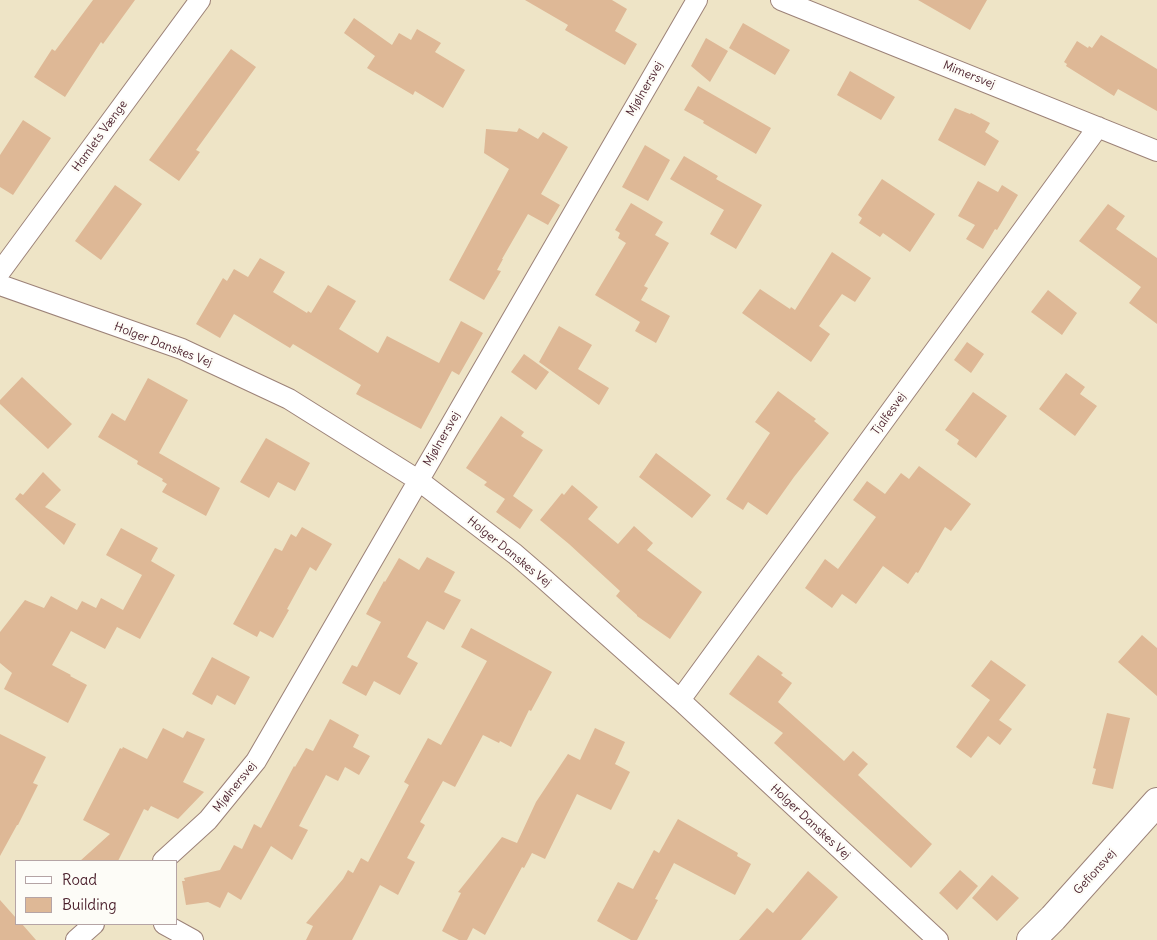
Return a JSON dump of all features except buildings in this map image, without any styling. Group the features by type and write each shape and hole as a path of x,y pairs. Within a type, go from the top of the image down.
{"main road":[{"name":"Gefionsvej","path":"1031,940 1157,802"}],"street":[{"name":"Hamlets Vænge","path":"0,272 200,0"},
{"name":"Mjølnersvej","path":"164,860 208,820 256,761 697,0"},
{"name":"Mimersvej","path":"781,0 1157,151"},
{"name":"Tjalfesvej","path":"680,700 1098,127"},
{"name":"Holger Danskes Vej","path":"0,285 191,353 289,399 418,480 516,554 680,700 938,940"},
{"path":"76,940 93,925"},
{"path":"166,925 193,940"}]}
